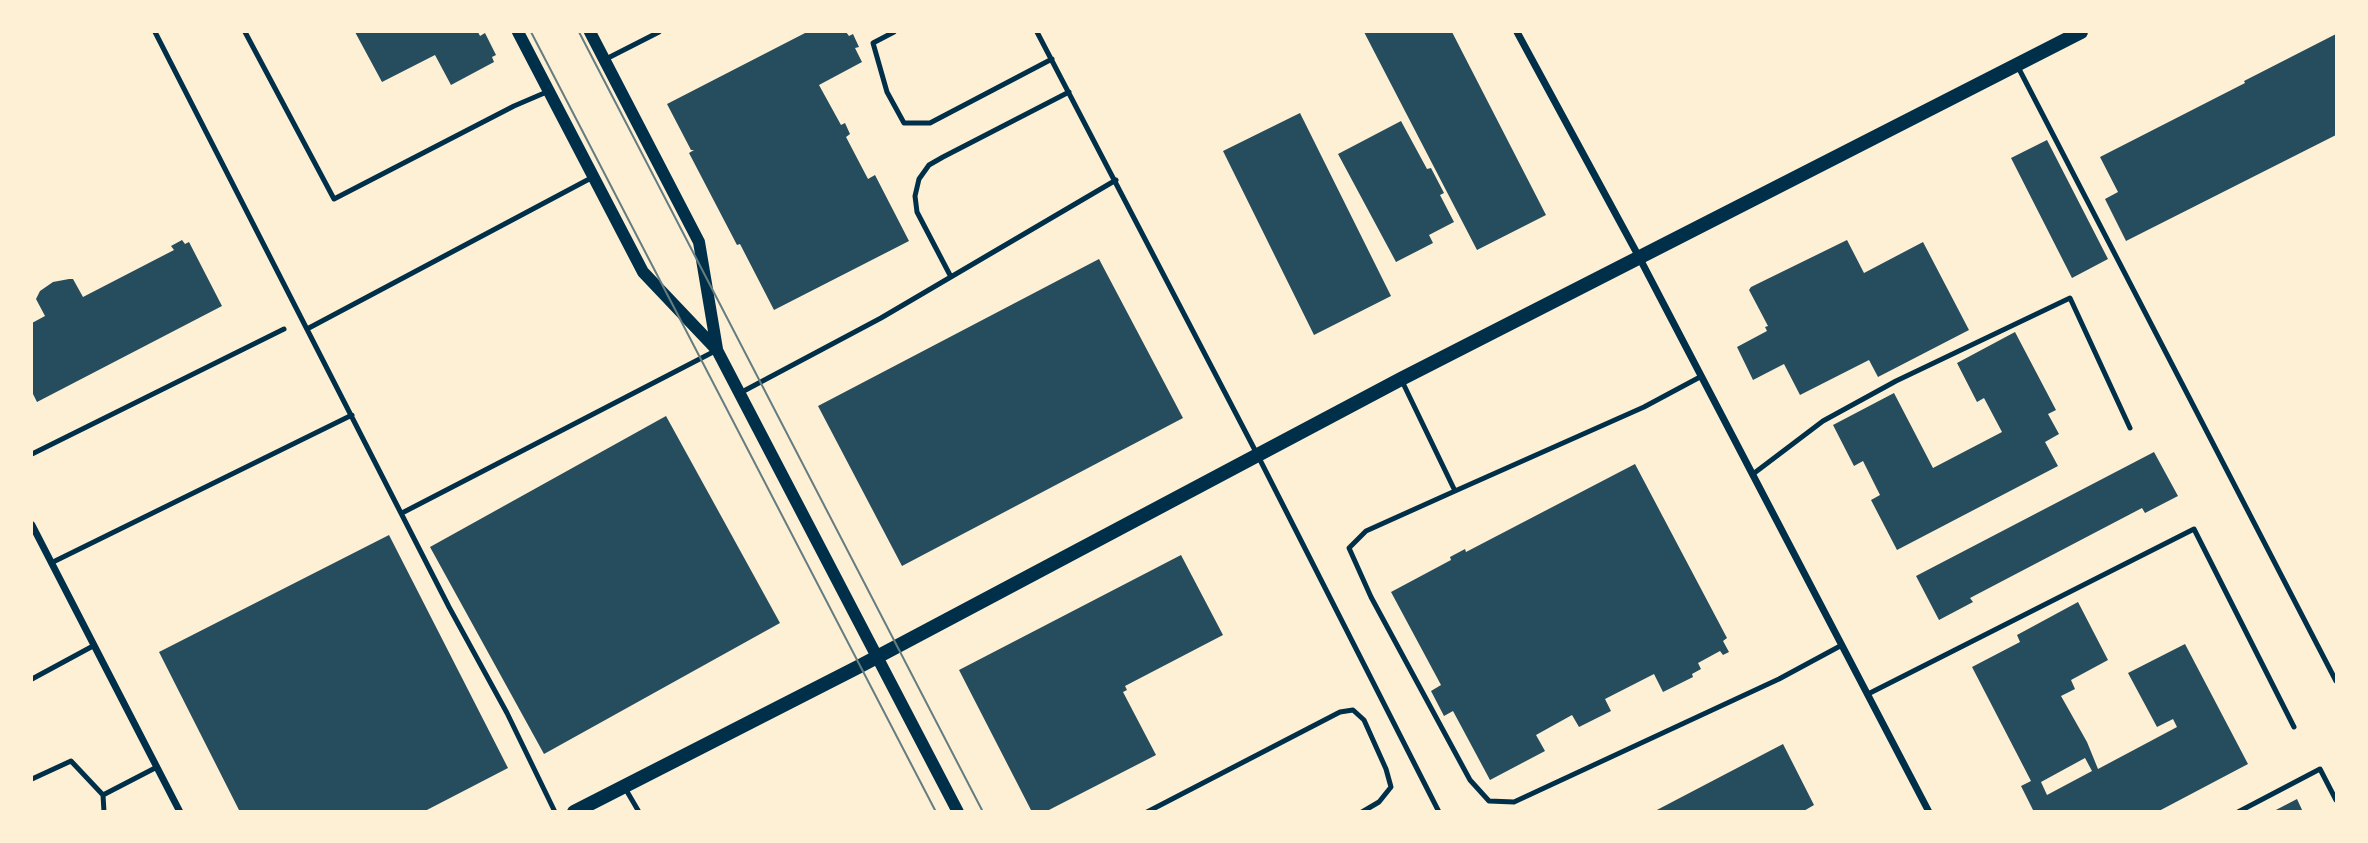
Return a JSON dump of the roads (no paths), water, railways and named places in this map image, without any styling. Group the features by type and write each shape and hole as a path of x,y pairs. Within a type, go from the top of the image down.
{"main road":[{"path":"574,811 877,657 1401,379 2078,32"}],"street":[{"path":"518,32 643,272 717,350 958,811"},
{"path":"590,32 699,242 717,350"},
{"path":"1517,32 1639,257 1930,811"},
{"path":"32,525 180,811"}],"lane":[{"path":"155,32 555,811"},
{"path":"245,32 334,199 514,106 549,91"},
{"path":"605,60 659,32"},
{"path":"894,32 873,43 887,92 904,123 930,123 1052,60"},
{"path":"1037,32 1439,811"},
{"path":"2017,64 2336,681"},
{"path":"951,277 917,212 915,196 919,179 929,165 1069,92"},
{"path":"307,330 593,177"},
{"path":"740,393 881,318 1115,180"},
{"path":"1753,474 1823,421 1896,381 2070,298 2130,428"},
{"path":"32,454 284,328"},
{"path":"402,513 717,350"},
{"path":"1700,377 1644,407 1366,531 1349,548 1371,597 1469,780 1489,800 1514,802 1779,679 1842,645"},
{"path":"1401,379 1455,491"},
{"path":"51,563 352,415"},
{"path":"1868,694 2194,529 2294,727"},
{"path":"32,679 93,646"},
{"path":"1147,811 1340,712 1353,710 1364,720 1386,769 1391,788 1379,802 1362,811"},
{"path":"32,779 71,761 103,795 104,811"},
{"path":"103,795 157,767"},
{"path":"2238,811 2320,769 2336,800"},
{"path":"623,786 639,811"}],"tram line":[{"path":"531,32 936,812"},
{"path":"579,32 983,812"}]}
